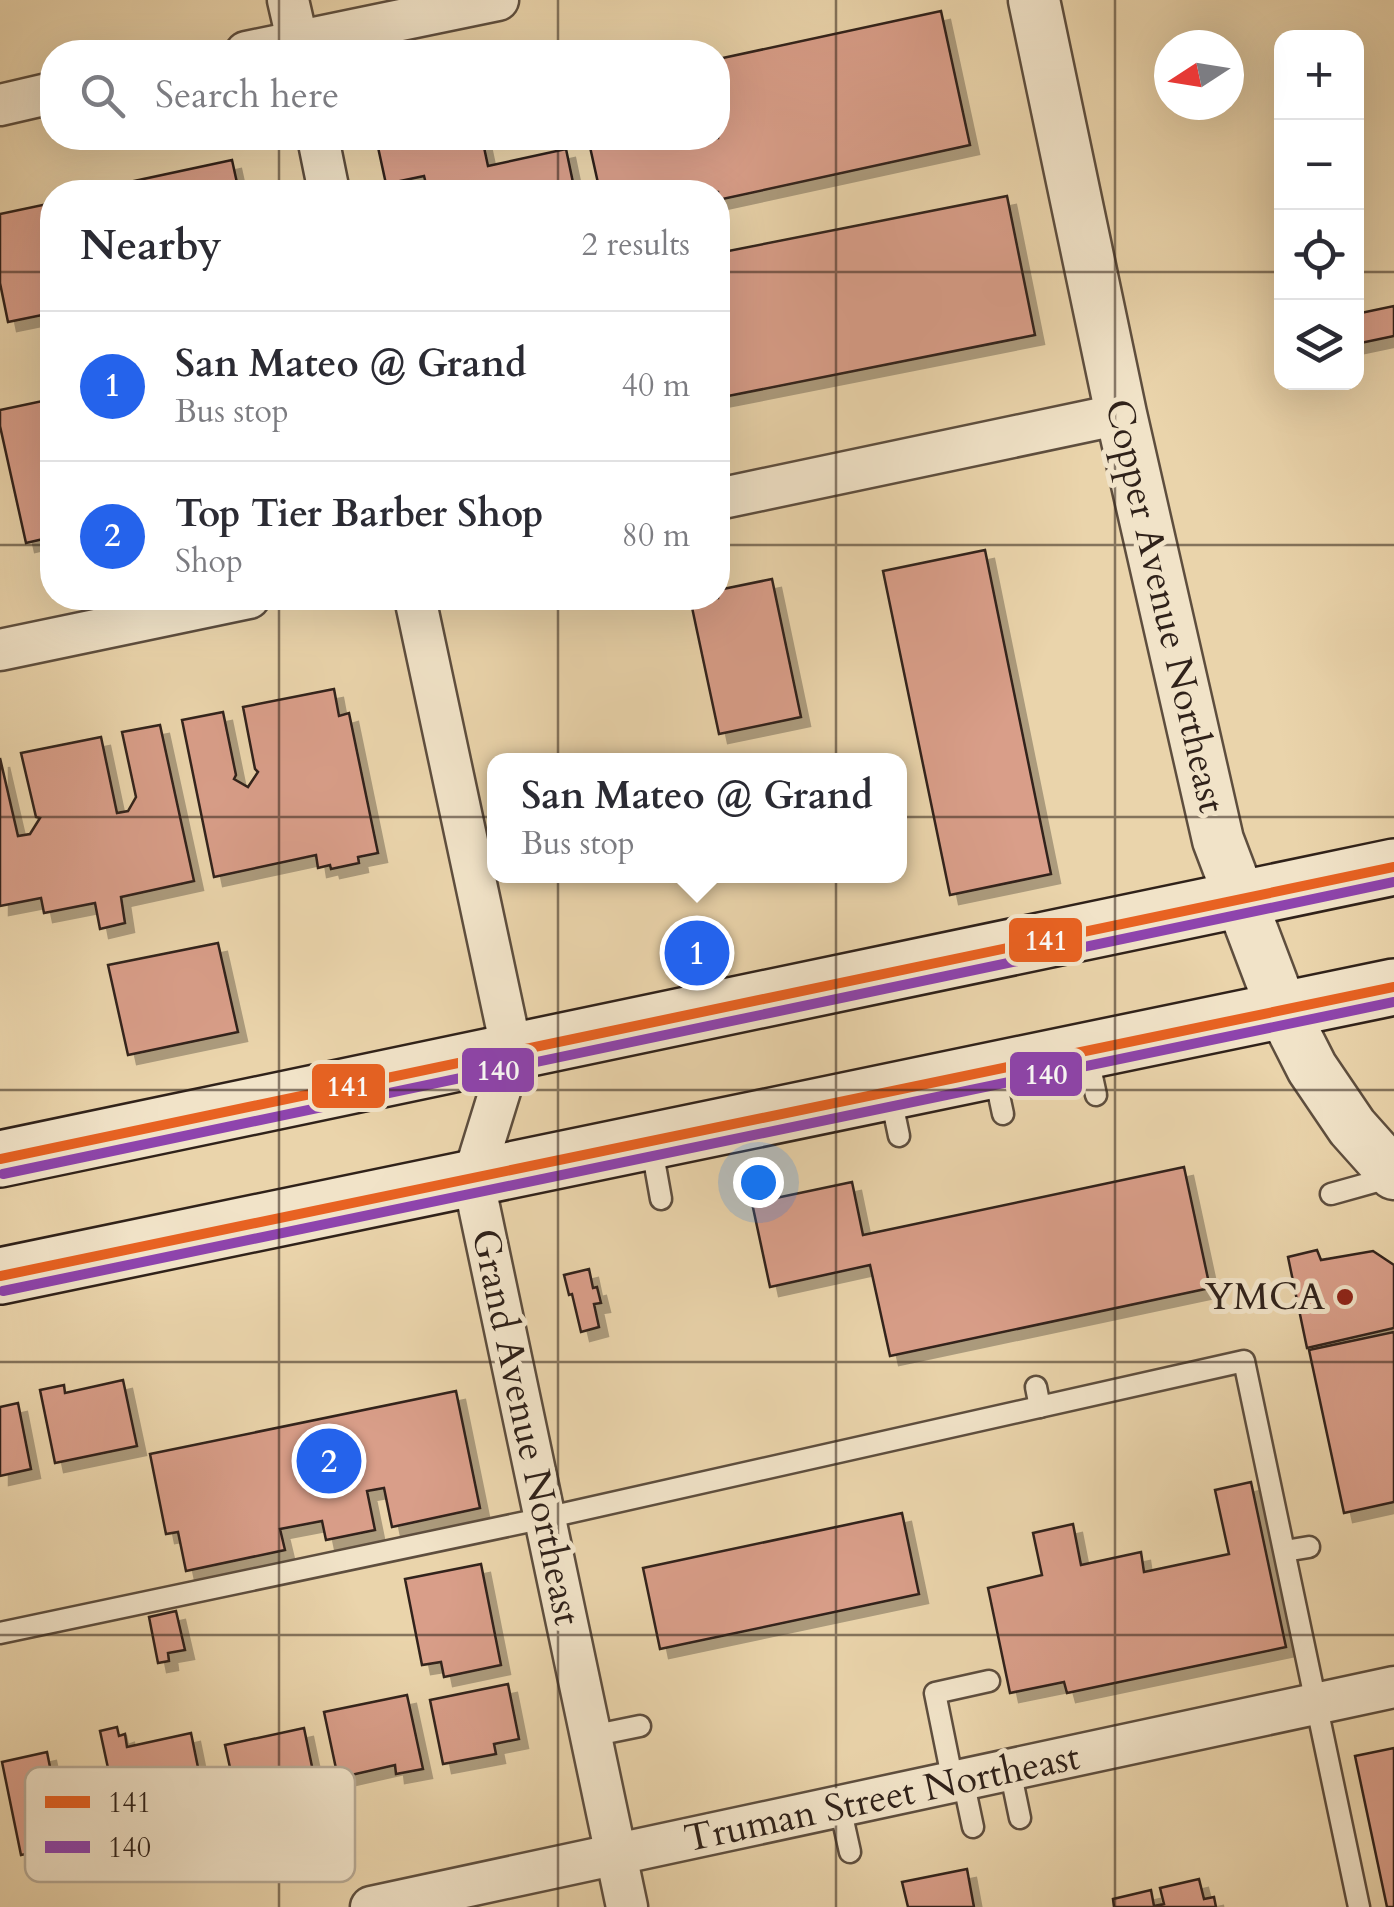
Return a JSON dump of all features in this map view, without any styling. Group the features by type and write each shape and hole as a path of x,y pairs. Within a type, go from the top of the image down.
{"main road":[{"path":"0,1158 1394,867"},
{"path":"0,1276 650,1142 895,1113 1091,1073 1282,1009 1394,987"}],"street":[{"path":"288,0 297,40"},
{"path":"329,40 498,0"},
{"name":"Copper Avenue Northeast","path":"1034,0 1121,414 1218,840 1282,1009 1312,1068 1352,1127 1394,1175"},
{"path":"0,104 40,96"},
{"path":"321,150 327,180"},
{"path":"730,496 1121,414"},
{"path":"0,650 192,610"},
{"name":"Grand Avenue Northeast","path":"418,610 512,1052 473,1178 627,1907"},
{"name":"Truman Street Northeast","path":"370,1907 1394,1688"}],"lane":[{"path":"650,1142 661,1199"},
{"path":"1332,1194 1394,1175"},
{"path":"0,1634 545,1518 664,1497 842,1442 1038,1397 1244,1362 1359,1907"},
{"path":"1284,1551 1309,1546"},
{"path":"973,1828 934,1693 989,1681"},
{"path":"591,1736 640,1726"},
{"path":"1010,1770 1020,1818"},
{"path":"840,1807 850,1852"}],"building":[{"path":"941,11 970,145 730,197 730,180 597,180 591,150 730,150 730,56"},
{"path":"379,150 485,150 488,166 566,150 572,180 425,180 424,176 385,180"},
{"path":"232,160 236,180 139,180"},
{"path":"1007,196 1035,335 730,396 730,251"},
{"path":"40,206 40,315 8,322 0,283 0,214"},
{"path":"1394,306 1394,336 1364,342 1364,312"},
{"path":"40,402 40,540 26,543 0,426 0,410"},
{"path":"985,550 1051,874 950,895 883,571"},
{"path":"772,579 801,717 719,734 693,610 730,610 730,588"},
{"path":"334,689 339,716 349,713 378,853 358,857 359,863 331,869 330,865 318,868 316,855 214,877 182,720 223,712 234,779 248,787 258,772 243,707"},
{"path":"160,725 194,881 121,897 125,923 100,929 95,903 44,913 41,898 0,906 0,758 18,836 30,834 40,818 36,817 21,753 101,737 117,813 128,811 136,797 122,732"},
{"path":"218,943 238,1032 128,1055 108,965"},
{"path":"1184,1167 1210,1288 890,1356 870,1265 770,1287 752,1203 852,1182 863,1235"},
{"name":"YMCA","path":"1317,1250 1321,1260 1373,1251 1394,1265 1394,1328 1307,1348 1288,1257"},
{"path":"589,1269 601,1303 594,1304 599,1327 581,1332 564,1275"},
{"path":"1394,1332 1394,1502 1344,1513 1309,1350"},
{"path":"123,1380 137,1446 55,1463 40,1390 64,1385 65,1393"},
{"path":"456,1391 480,1508 392,1527 384,1488 367,1491 375,1530 326,1540 322,1521 280,1529 285,1550 186,1571 178,1532 166,1534 150,1454"},
{"path":"18,1403 31,1469 0,1476 0,1407"},
{"path":"1251,1482 1286,1647 1067,1693 1064,1682 1010,1693 988,1588 1042,1575 1033,1533 1073,1524 1081,1565 1141,1552 1144,1572 1229,1554 1215,1490"},
{"path":"902,1513 919,1594 660,1649 643,1568"},
{"path":"481,1564 501,1665 444,1677 441,1662 422,1665 405,1579"},
{"path":"176,1611 185,1650 168,1653 169,1661 158,1663 149,1617"},
{"path":"508,1684 519,1739 494,1744 496,1754 443,1764 430,1700"},
{"path":"407,1695 423,1769 396,1774 395,1765 355,1774 355,1767 336,1767 324,1712"},
{"path":"117,1727 119,1736 125,1734 127,1747 191,1733 198,1767 108,1767 100,1731"},
{"path":"304,1728 312,1767 230,1767 225,1745"},
{"path":"1394,1748 1394,1907 1387,1907 1355,1756"},
{"path":"47,1752 50,1767 25,1767 25,1854 21,1855 2,1762"},
{"path":"967,1869 974,1907 908,1907 902,1882"},
{"path":"1199,1879 1204,1899 1214,1897 1216,1907 1114,1907 1113,1899 1151,1890 1154,1906 1164,1904 1160,1888"}],"transit line":[{"name":"141","path":"0,1159 1394,867"},
{"name":"140","path":"3,1174 1394,882"},
{"name":"141","path":"0,1276 1394,987"},
{"name":"140","path":"3,1291 1394,1002"}],"place":[{"name":"San Mateo @ Grand","path":"697,953"},
{"name":"YMCA","path":"1345,1297"},
{"name":"Top Tier Barber Shop","path":"329,1461"}]}
